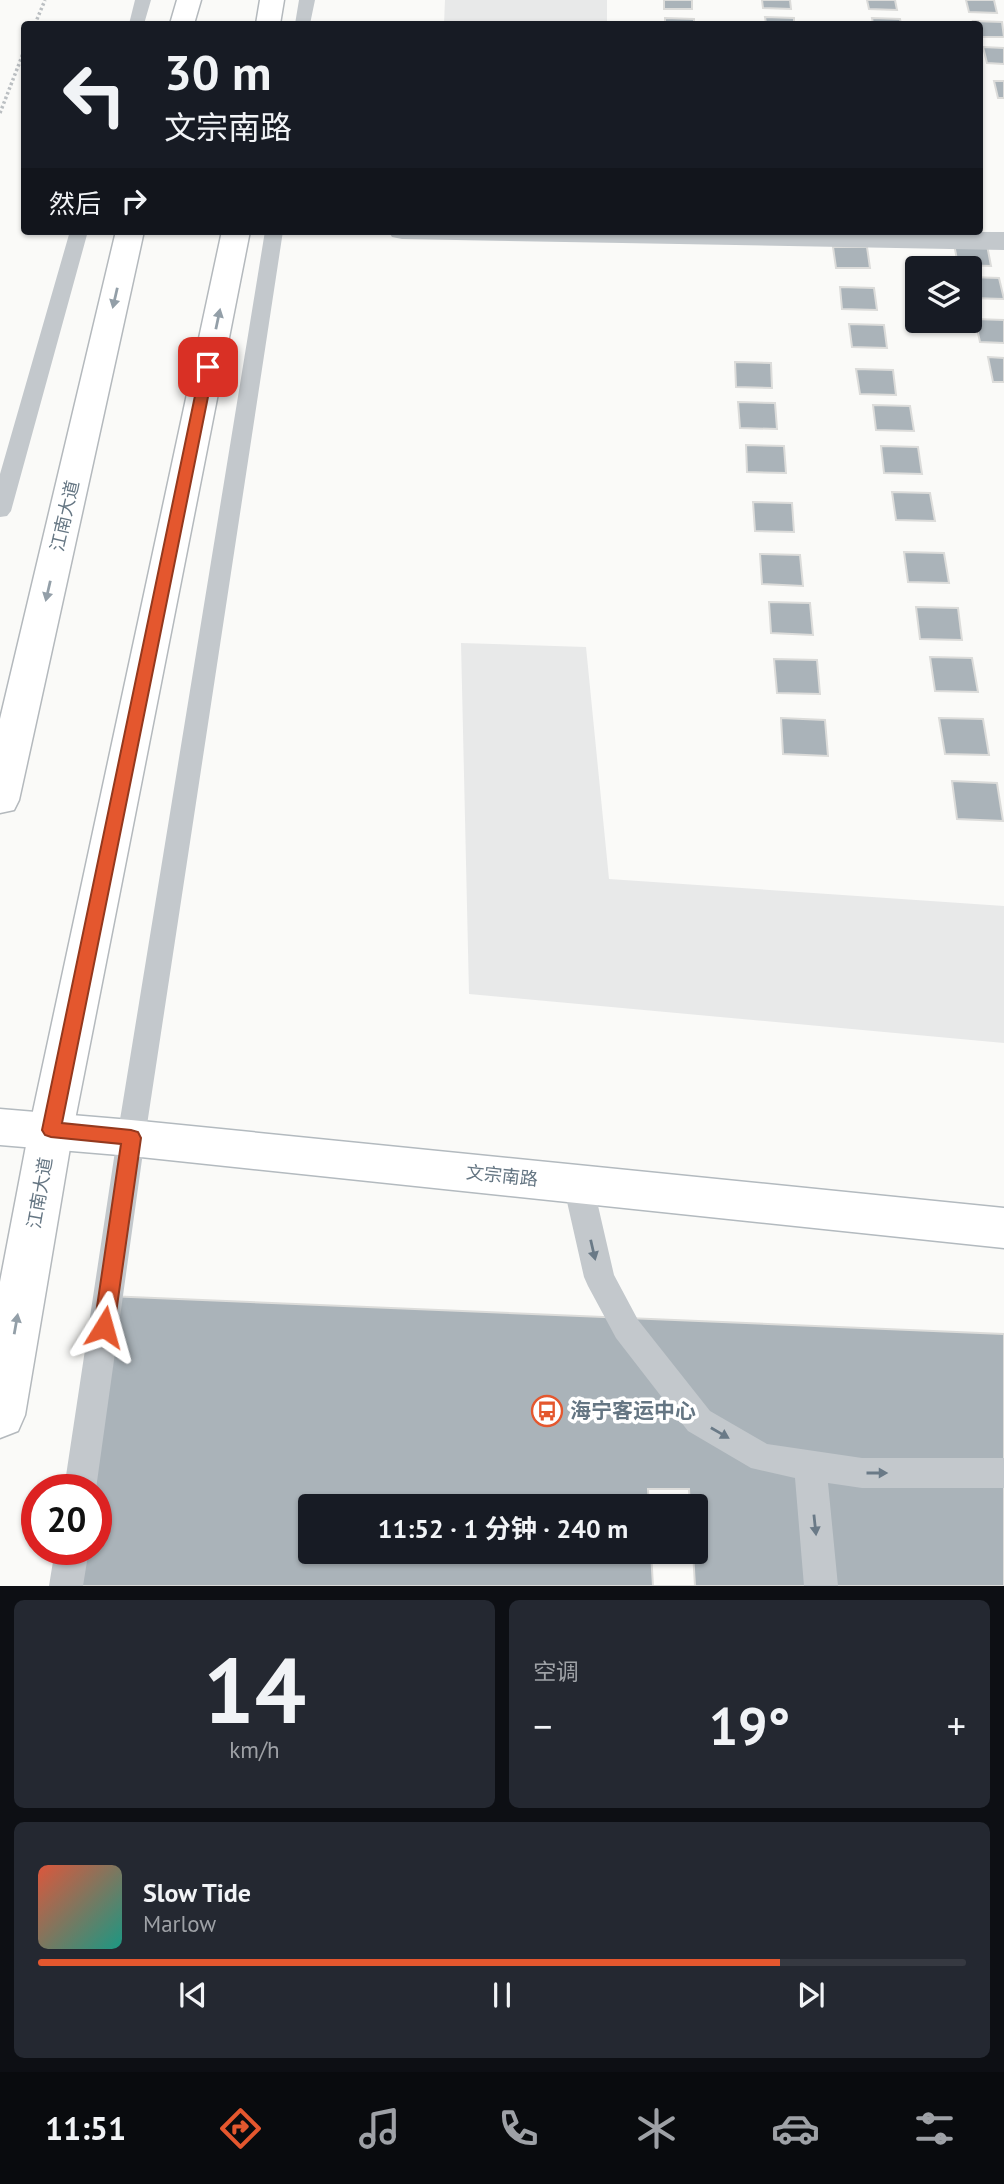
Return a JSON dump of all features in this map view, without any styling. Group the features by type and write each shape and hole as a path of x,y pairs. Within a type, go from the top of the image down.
{"main road":[{"path":"183,21 189,0"},
{"path":"268,21 272,0"},
{"name":"江南大道","path":"0,800 129,235"},
{"name":"江南大道","path":"0,1415 51,1130 235,235"},
{"name":"文宗南路","path":"0,1128 51,1130 1004,1228"}],"street":[{"path":"643,235 1004,241"}],"lane":[{"path":"137,21 144,0"},
{"path":"304,21 307,0"},
{"path":"0,511 78,235"},
{"path":"82,1474 131,1138 273,235"},
{"path":"578,1184 599,1277 627,1329 699,1421 762,1458 862,1472 1004,1473"},
{"path":"810,1465 821,1586"},
{"path":"66,1586 69,1565"}],"path":[{"path":"36,21 45,0"},
{"path":"0,113 21,59"}],"shaded area":[{"path":"445,0 607,0 607,21 444,21"},
{"path":"461,643 586,647 609,879 1004,906 1004,1043 469,994"}],"building":[{"path":"664,0 692,0 692,9 664,9"},
{"path":"762,0 790,0 791,9 763,8"},
{"path":"867,0 895,0 897,10 869,9"},
{"path":"966,0 994,0 997,13 969,12"},
{"path":"765,17 794,18 794,21 766,21"},
{"path":"665,18 694,19 694,21 665,21"},
{"path":"872,18 900,21 872,21"},
{"path":"983,21 1002,22 1004,37 983,37"},
{"path":"983,47 1004,48 1004,64 987,63"},
{"path":"994,81 1004,81 1004,98 998,98"},
{"path":"954,244 987,245 991,266 982,266 982,256 956,256"},
{"path":"833,247 867,247 870,268 836,268"},
{"path":"982,277 999,278 1004,299 982,298"},
{"path":"840,287 874,288 877,310 842,309"},
{"path":"982,319 1004,320 1004,343 980,342 978,333 982,333"},
{"path":"849,324 884,325 887,348 852,347"},
{"path":"988,357 1004,358 1004,382 993,382"},
{"path":"735,362 771,363 772,388 736,387"},
{"path":"856,369 893,370 896,395 860,394"},
{"path":"738,402 775,403 777,429 740,428"},
{"path":"873,405 910,406 914,431 876,430"},
{"path":"746,445 784,446 786,473 747,472"},
{"path":"881,446 918,447 922,474 884,473"},
{"path":"892,492 930,493 935,521 896,520"},
{"path":"753,502 792,503 794,532 755,531"},
{"path":"904,552 944,553 949,583 908,582"},
{"path":"760,554 800,555 803,586 762,584"},
{"path":"769,602 810,603 813,635 771,633"},
{"path":"916,607 958,608 962,640 920,639"},
{"path":"930,657 972,658 978,692 935,691"},
{"path":"774,659 817,660 820,694 777,693"},
{"path":"781,718 825,720 828,756 783,754"},
{"path":"939,718 983,719 989,755 945,754"},
{"path":"952,781 997,783 1003,821 957,819"},
{"name":"海宁客运中心","path":"107,1296 1004,1334 1004,1586 67,1586 70,1565 112,1565 112,1474 82,1474"},
{"path":"648,1489 689,1489 689,1494 648,1494"},
{"path":"652,1564 694,1564 695,1586 653,1586"}],"place":[{"name":"海宁客运中心","path":"547,1411"}],"route":[{"path":"104,1327 131,1138 51,1130 208,367"}]}
